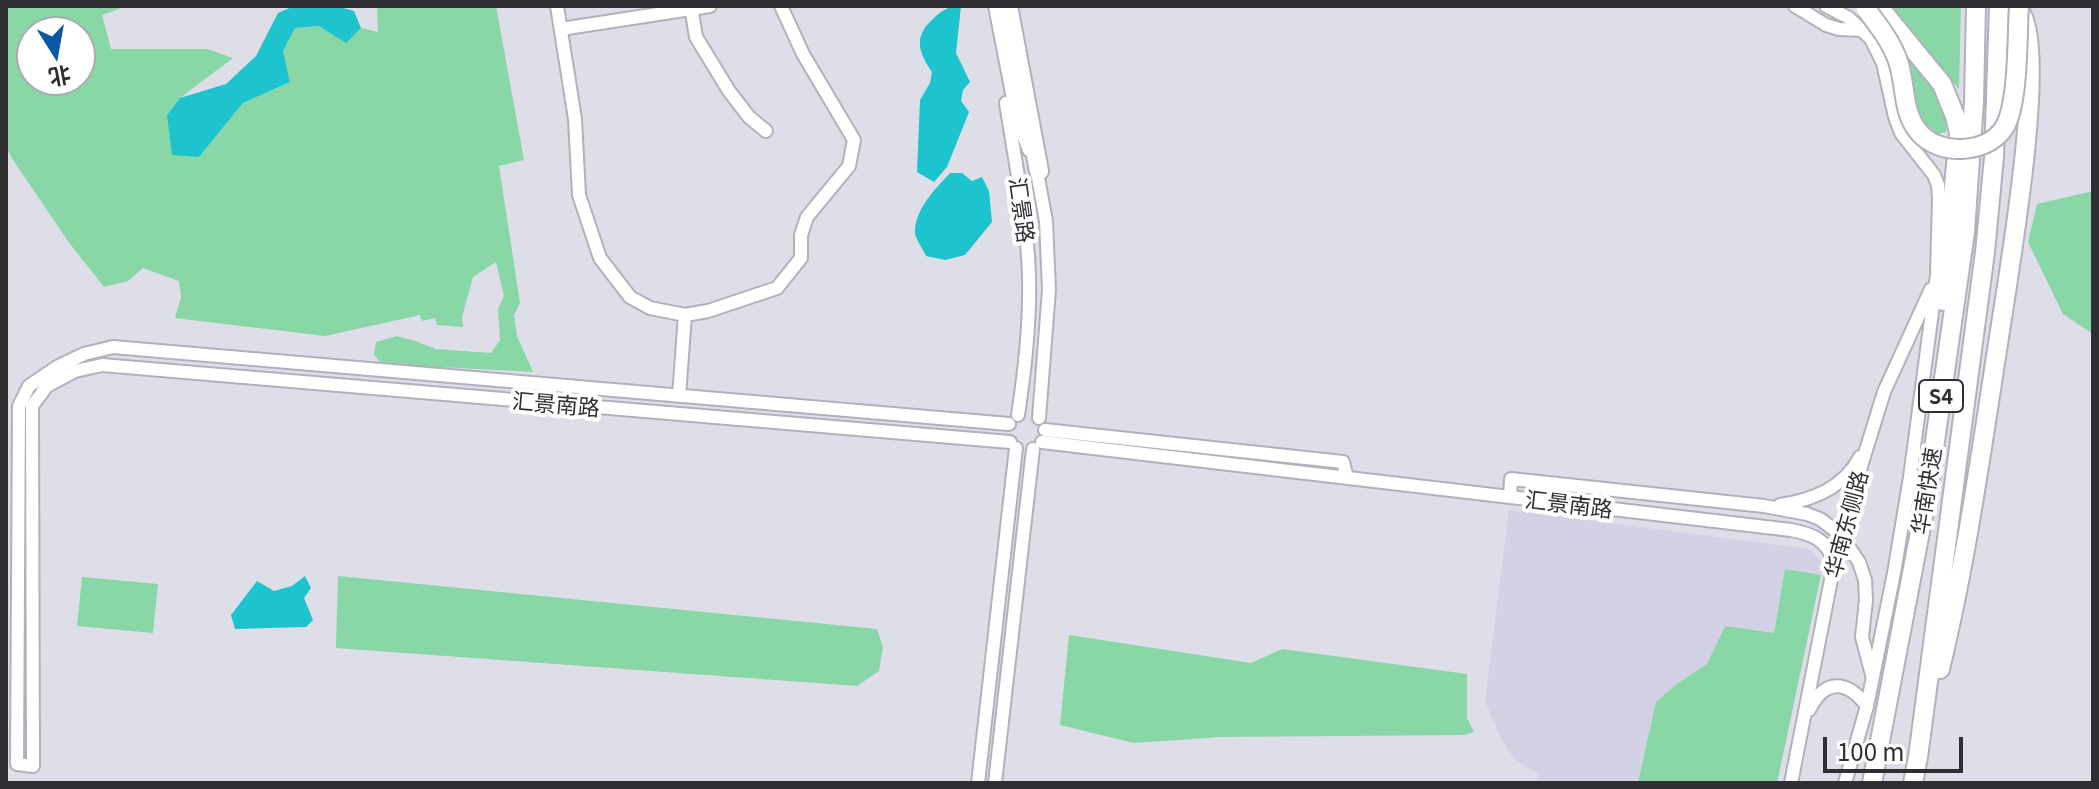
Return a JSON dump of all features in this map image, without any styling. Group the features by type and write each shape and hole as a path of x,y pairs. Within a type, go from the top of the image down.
{"highway":[{"path":"1008,6 1039,171"},
{"name":"华南快速","path":"1872,783 1928,490 1965,232 1974,102 1976,6"},
{"name":"华南快速","path":"1913,783 1985,252 1994,157 1999,6"},
{"path":"1869,7 1942,84 1959,133 1942,313 1946,359"},
{"path":"1869,7 1898,61 1911,121 1927,140 1953,149 1983,145 1996,138 2005,126 2012,101 2019,9"},
{"path":"1918,757 1951,625 1964,557 2010,266 2024,160 2029,86 2029,38 2019,9"}],"street":[{"path":"557,6 575,119 579,195 600,258 630,297 650,308 685,315 708,311 777,288 801,258 801,235 807,217 849,166 854,140 803,54 781,6"},
{"path":"561,29 710,6"},
{"name":"汇景路","path":"987,6 1002,74 1028,257 1026,348 1014,419"},
{"name":"汇景路","path":"995,6 1017,119 1039,171 1046,221 1049,290 1040,435 995,783"},
{"path":"1795,6 1826,25 1863,30"},
{"path":"1826,6 1849,18 1863,30"},
{"path":"692,8 696,37 749,117 766,131"},
{"name":"华南东侧路","path":"1845,783 1867,706 1894,573 1937,275 1938,185 1934,175 1901,133 1883,63 1863,30"},
{"name":"华南东侧路","path":"1791,783 1840,534 1884,392 1937,275"},
{"path":"679,396 685,315"},
{"name":"汇景南路","path":"12,611 19,406 29,386 57,367 84,354 113,347 679,396 1014,419"},
{"name":"汇景南路","path":"12,747 17,764 33,766 32,406 47,386 75,371 102,365 1013,445"},
{"path":"978,783 1013,445 1008,436 1014,419 1029,413 1040,435 1028,451 1013,445"},
{"name":"汇景南路","path":"1040,435 1347,478 1791,530 1822,541 1834,560"},
{"path":"1764,506 1810,499 1836,485 1855,467 1871,436"},
{"name":"汇景南路","path":"1510,497 1511,479 1764,506"},
{"path":"1764,506 1807,514 1831,526 1859,562 1865,580 1866,600 1862,637 1872,678"},
{"path":"12,611 12,747"},
{"path":"1804,720 1817,697 1838,685 1855,692 1867,706"}],"shaded area":[{"path":"1509,510 1809,549 1823,564 1777,783 1537,783 1538,774 1514,759 1485,701"}],"green space":[{"path":"6,6 127,6 102,15 111,49 207,49 233,58 180,98 167,115 199,157 243,103 290,82 283,51 295,28 319,26 346,42 361,28 378,32 375,6 496,6 524,160 499,166 520,303 514,315 517,336 533,372 382,364 374,355 376,342 397,336 436,349 491,353 500,340 498,309 504,296 496,262 473,277 462,317 463,327 437,325 435,318 422,321 420,315 325,336 175,318 181,297 179,281 143,268 128,281 104,287 70,244 6,146"},
{"path":"1885,6 1961,6 1959,89"},
{"path":"1906,51 1947,103 1946,132 1938,134 1921,120 1912,98"},
{"path":"2093,191 2093,334 2063,314 2028,242 2037,204"},
{"path":"1785,569 1821,575 1777,783 1638,783 1656,702 1707,664 1725,626 1774,633"},
{"path":"338,576 877,629 883,647 879,671 857,686 336,648"},
{"path":"82,577 158,584 153,633 77,626"},
{"path":"1069,635 1251,663 1282,649 1467,674 1467,718 1474,732 1464,735 1222,737 1134,743 1060,725"}],"water":[{"path":"294,6 337,6 354,11 361,28 346,43 319,26 295,28 283,51 290,82 243,103 199,157 172,155 167,115 180,98 226,84 256,56 278,13"},
{"path":"961,6 956,53 970,82 963,90 961,101 969,112 947,167 934,182 917,172 920,100 930,83 932,72 921,52 920,39 926,26 944,10"},
{"path":"950,173 962,173 972,181 982,177 989,191 992,222 965,255 945,260 926,256 915,233 922,208"},
{"path":"305,576 311,588 304,598 313,620 306,627 235,629 231,615 257,581 274,591 292,586"}]}
